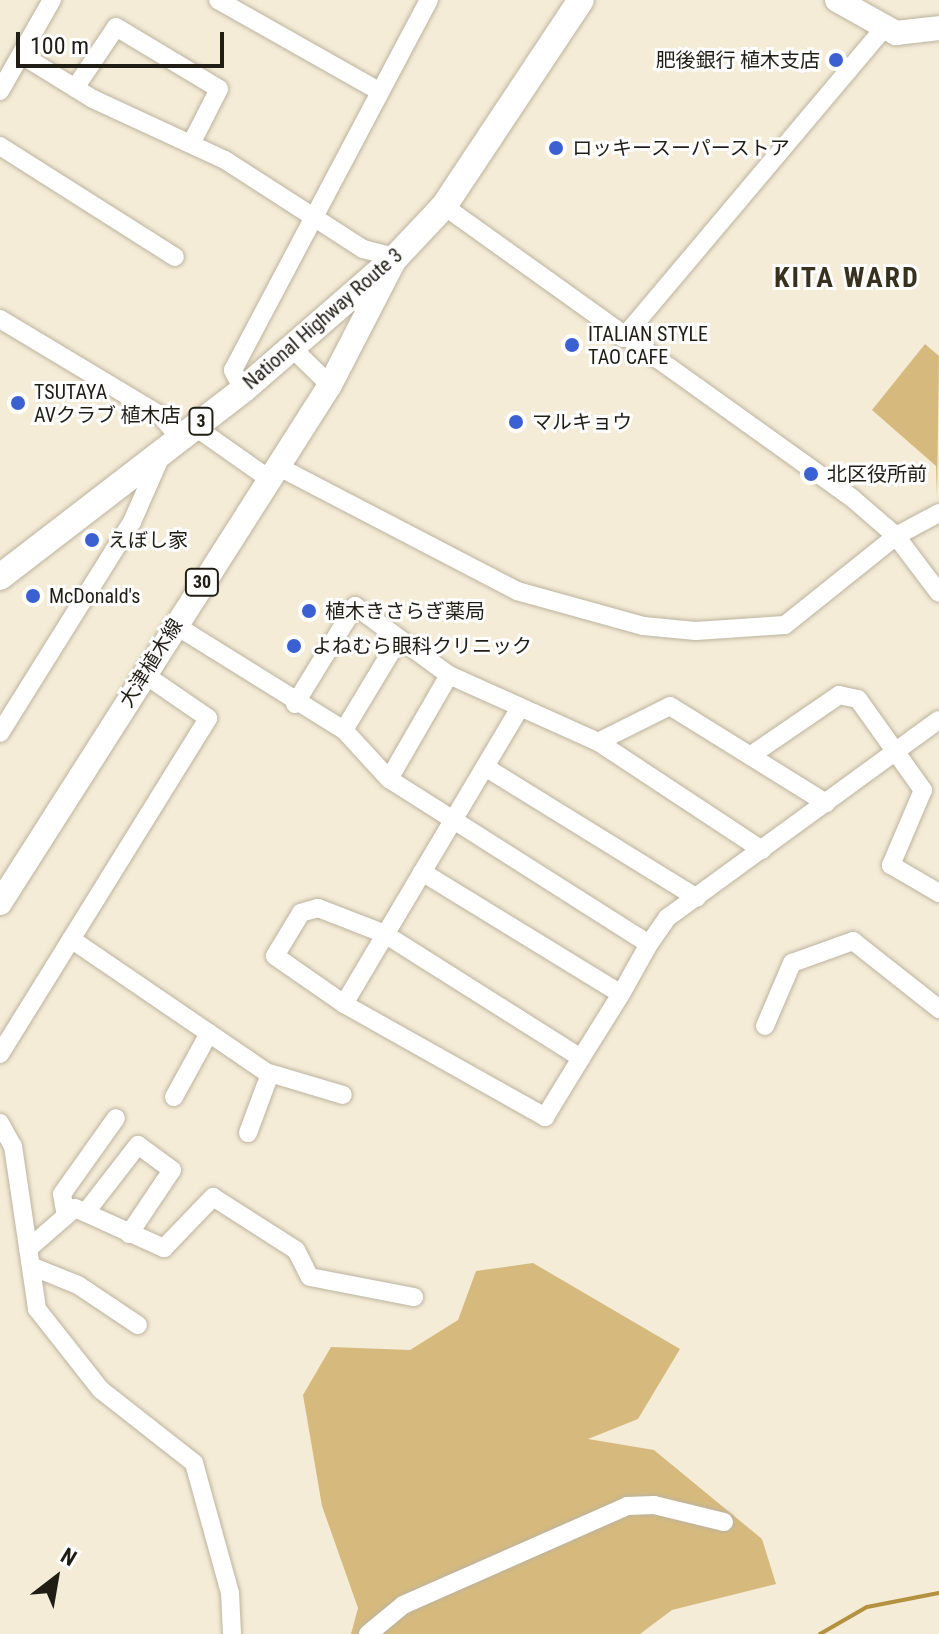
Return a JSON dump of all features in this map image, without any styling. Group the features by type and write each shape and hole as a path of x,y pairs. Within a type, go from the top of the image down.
{"highway":[{"name":"National Highway Route 3","path":"0,577 243,390 396,257 444,206 581,0"}],"main road":[{"path":"837,0 884,28 939,28"},
{"name":"大津植木線","path":"0,903 330,385 396,257"}],"street":[{"path":"0,91 25,57 52,0"},
{"path":"218,0 379,91"},
{"path":"243,390 233,370 429,0"},
{"path":"75,88 116,27 219,89 192,142"},
{"path":"623,338 884,28"},
{"path":"25,57 75,88 192,142 363,249 396,257"},
{"path":"0,146 175,257"},
{"path":"444,206 522,256 623,338 852,498 896,536 939,593"},
{"path":"0,319 160,415 178,439 273,472 401,526 477,575 643,626 785,625 896,536 939,513"},
{"path":"291,347 330,385"},
{"path":"0,733 132,522 178,439"},
{"path":"295,704 355,606 449,675 598,742 762,850"},
{"path":"175,625 295,704 344,730 389,779 649,944"},
{"path":"344,730 399,639"},
{"path":"0,1054 208,718 144,674"},
{"path":"389,779 449,675"},
{"path":"750,756 845,693 858,699 923,790 891,865 939,893"},
{"path":"598,742 670,706 826,803"},
{"path":"344,1004 519,709"},
{"path":"581,1058 385,934 318,908 301,913 275,956 344,1004 545,1117 621,994 649,944 697,898 939,720"},
{"path":"485,767 697,898"},
{"path":"422,872 621,994"},
{"path":"71,939 270,1074 343,1095"},
{"path":"765,1026 792,963 853,941 939,1009"},
{"path":"174,1097 209,1033"},
{"path":"248,1133 270,1074"},
{"path":"30,1258 65,1211 62,1194 116,1118"},
{"path":"0,1123 13,1146 30,1258 46,1326 101,1390 194,1463 230,1593 232,1634"},
{"path":"86,1212 138,1145 172,1170 129,1234"},
{"path":"65,1211 86,1212 129,1234 169,1246 213,1197 296,1250 310,1277 414,1297"},
{"path":"30,1258 138,1325"},
{"path":"368,1634 414,1600 627,1506 654,1505 724,1522"}],"shaded area":[{"path":"925,344 939,356 937,500 936,466 872,410"},
{"path":"533,1263 680,1349 638,1419 588,1439 654,1450 762,1539 776,1584 672,1610 640,1634 351,1634 358,1608 322,1506 303,1395 331,1347 410,1350 458,1320 476,1271"}],"waterway":[{"path":"820,1634 867,1607 939,1593"}],"place":[{"name":"肥後銀行 植木支店","path":"836,60"},
{"name":"ロッキースーパーストア","path":"556,148"},
{"name":"ITALIAN STYLE TAO CAFE","path":"572,345"},
{"name":"TSUTAYA AVクラブ 植木店","path":"18,403"},
{"name":"マルキョウ","path":"516,422"},
{"name":"北区役所前","path":"811,474"},
{"name":"えぼし家","path":"92,540"},
{"name":"McDonald's","path":"33,596"},
{"name":"植木きさらぎ薬局","path":"309,611"},
{"name":"よねむら眼科クリニック","path":"294,646"}],"district":[{"name":"KITA WARD","path":"847,278"}]}
